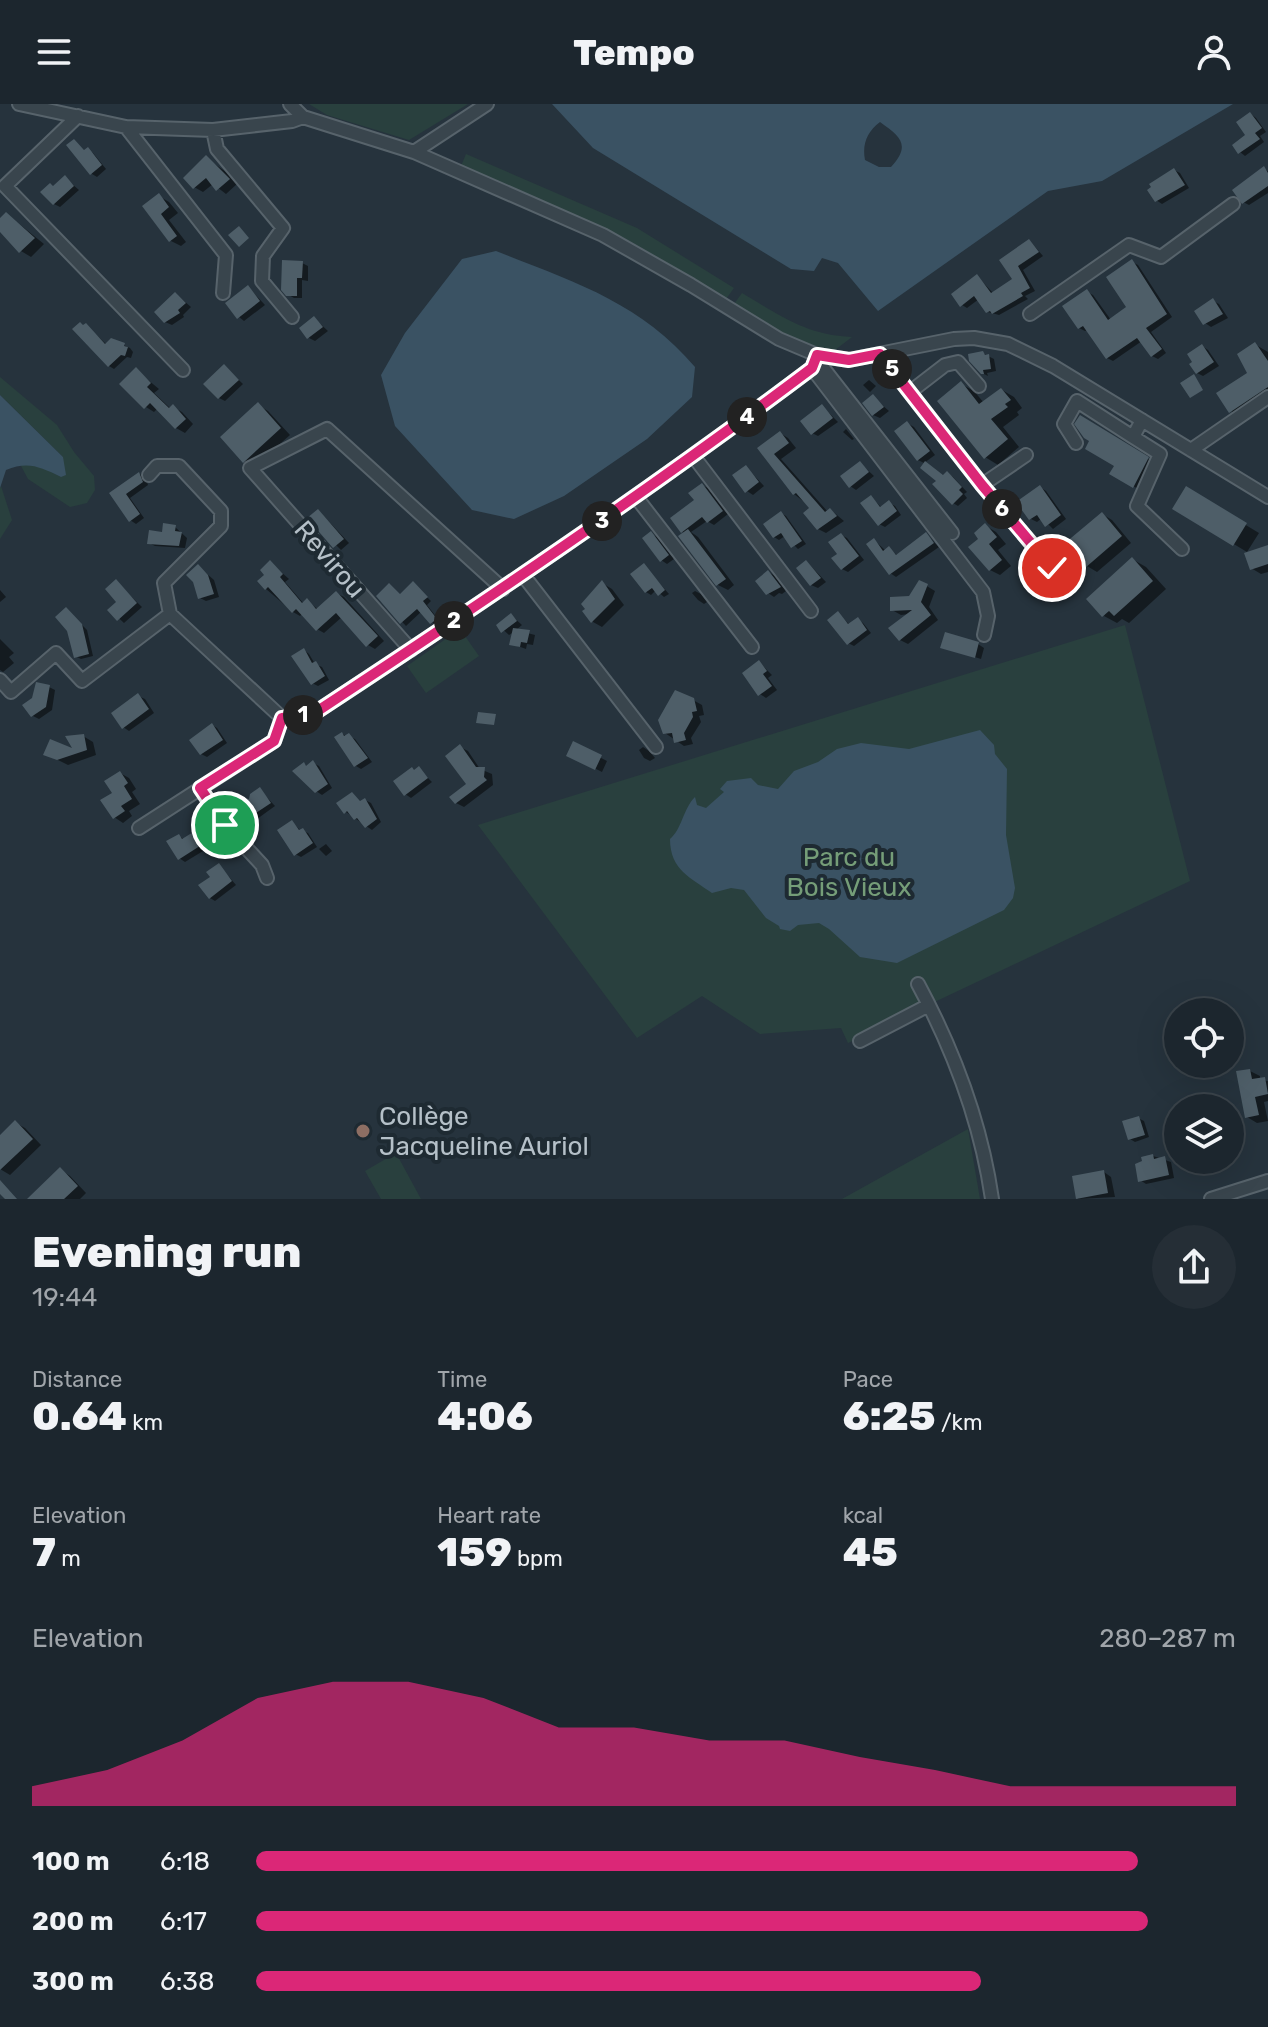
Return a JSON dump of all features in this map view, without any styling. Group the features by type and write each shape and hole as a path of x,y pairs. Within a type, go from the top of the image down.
{"street":[{"path":"19,104 126,127 213,130 303,117"},
{"path":"290,104 303,117 414,152 603,235 815,361 952,533"},
{"path":"414,152 487,104"},
{"path":"78,116 5,186 183,370"},
{"path":"126,127 226,255 223,293"},
{"path":"213,130 217,149 283,228 263,256 262,281 292,317"},
{"path":"1030,314 1129,245 1161,257 1233,204"},
{"path":"282,718 313,714 503,589 694,457 815,361 849,360 954,339 999,341 1028,352 1268,497"},
{"path":"880,354 982,485 1052,568"},
{"path":"815,361 983,592 988,616 984,635"},
{"path":"910,392 945,365 958,362 979,386"},
{"path":"1191,450 1268,397"},
{"path":"1076,443 1064,424 1077,401 1160,454 1137,506 1182,549"},
{"path":"1133,437 1142,420"},
{"name":"Revirou","path":"411,650 250,468 327,429 503,589"},
{"path":"982,485 1026,455"},
{"path":"694,457 811,611"},
{"path":"149,475 157,466 179,466 221,511 221,526 164,583 170,614 282,718"},
{"path":"636,497 752,647"},
{"path":"523,575 656,747"},
{"path":"0,680 11,692 56,653 82,681 170,614"},
{"path":"139,828 274,741 282,718"},
{"path":"200,788 225,825 262,865 267,878"},
{"path":"918,984 961,1074 986,1160 992,1199"},
{"path":"860,1041 927,1006"},
{"path":"1211,1199 1268,1181"}],"green space":[{"path":"309,104 468,104 409,140 327,115"},
{"path":"466,154 637,228 734,288 726,299 626,239 461,166"},
{"path":"742,293 807,328 852,337 835,350 795,339 769,327 734,304"},
{"path":"0,377 57,425 94,476 95,490 87,503 70,507 28,479 20,464 42,467 61,477 63,457 0,395"},
{"path":"0,488 12,520 0,539"},
{"name":"Parc du Bois Vieux","path":"1125,625 1190,881 848,1043 841,1028 760,1034 702,996 637,1038 478,825"},
{"path":"460,629 479,656 426,693 407,666"},
{"path":"968,1129 980,1199 842,1199"},
{"path":"396,1153 421,1199 381,1199 365,1171"}],"water":[{"path":"552,104 1233,104 1102,181 1048,191 878,311 838,263 822,258 814,271 791,269 593,148","holes":["880,122 901,142 901,153 891,167 879,167 865,160 865,144"]},
{"path":"496,251 578,284 628,310 674,345 695,367 692,397 647,439 564,496 514,519 472,510 395,426 381,375 405,333 462,259"},
{"path":"0,395 63,457 66,475 61,477 40,468 21,466 6,470 0,488"},
{"path":"980,730 994,745 995,754 1007,769 1006,835 1015,888 1013,898 1004,910 897,963 860,957 819,923 798,925 790,931 780,929 766,918 744,890 731,888 712,893 683,872 674,858 670,839 691,802 695,797 697,805 706,808 724,792 720,789 727,781 751,778 758,785 778,789 794,771 818,762 837,749 861,743 909,749"}],"building":[{"path":"1250,112 1262,128 1255,133 1260,139 1238,154 1232,145 1245,135 1236,122"},
{"path":"74,139 84,150 88,147 102,165 90,175 66,145"},
{"path":"206,155 230,179 216,191 206,178 193,189 183,178"},
{"path":"1264,166 1268,173 1268,186 1242,204 1232,190"},
{"path":"1174,168 1185,185 1155,202 1147,190 1151,187 1149,184"},
{"path":"65,175 74,186 53,205 40,192"},
{"path":"159,193 169,207 161,214 177,236 169,242 142,206"},
{"path":"6,212 35,238 19,253 0,232 0,218"},
{"path":"239,226 249,238 239,247 228,235"},
{"path":"1029,239 1039,252 1018,266 1030,288 1021,293 1023,296 992,314 990,311 986,313 974,296 960,307 951,294 977,274 991,293 1012,279 999,260"},
{"path":"1132,259 1167,314 1146,328 1162,349 1151,357 1137,338 1106,359 1083,326 1078,329 1062,306 1087,289 1108,320 1126,307 1106,277"},
{"path":"282,260 303,261 302,278 297,278 297,296 286,296 281,290"},
{"path":"248,285 260,301 237,319 225,303"},
{"path":"175,292 186,303 178,310 180,313 164,323 154,312"},
{"path":"1213,298 1223,314 1203,325 1194,311"},
{"path":"314,316 323,327 307,339 299,328"},
{"path":"80,322 83,325 86,323 105,344 111,338 125,343 124,346 128,347 125,356 121,355 108,367 72,329"},
{"path":"1255,342 1268,361 1268,387 1229,413 1216,393 1247,373 1237,354"},
{"path":"1202,344 1214,362 1196,374 1187,354"},
{"path":"983,351 985,355 989,354 991,369 983,370 984,374 981,374 969,361 968,354"},
{"path":"224,364 239,380 218,399 203,384"},
{"path":"136,367 151,383 147,387 169,408 173,404 186,419 175,429 150,403 144,409 119,384"},
{"path":"1194,374 1203,390 1190,398 1180,383"},
{"path":"961,381 979,404 1001,388 1011,400 1005,404 1008,407 991,419 1008,439 984,459 937,401"},
{"path":"873,394 884,407 872,416 862,403"},
{"path":"258,402 281,428 243,463 220,437"},
{"path":"822,404 833,418 811,435 800,421"},
{"path":"1080,415 1149,457 1133,488 1109,474 1114,466 1085,449 1089,441 1074,424"},
{"path":"907,421 930,451 917,461 894,431"},
{"path":"780,431 789,443 774,454 825,512 830,508 837,516 817,530 803,513 809,508 796,493 793,495 757,448"},
{"path":"860,461 869,472 849,488 840,476"},
{"path":"925,461 943,475 947,471 962,487 959,490 963,494 952,505 932,484 936,481 920,468"},
{"path":"746,465 759,482 745,493 732,475"},
{"path":"139,472 143,482 126,494 140,514 129,522 109,493"},
{"path":"702,483 723,511 707,523 702,517 681,533 670,518 694,500 688,493"},
{"path":"1040,485 1061,515 1045,527 1037,515 1029,520 1016,502"},
{"path":"1186,486 1247,523 1233,546 1172,509"},
{"path":"871,495 880,507 889,500 897,511 878,526 860,503"},
{"path":"318,509 344,539 333,548 307,518"},
{"path":"781,511 802,541 791,548 781,533 773,538 763,524"},
{"path":"1102,512 1122,536 1085,568 1065,543"},
{"path":"163,523 176,525 175,531 182,532 179,546 147,544 149,530 162,532"},
{"path":"985,523 997,537 989,544 1002,560 989,571 968,547 978,539 974,533"},
{"path":"688,529 726,579 716,586 678,536"},
{"path":"651,531 669,555 660,562 642,538"},
{"path":"926,532 934,543 889,575 866,544 874,538 883,551 889,546 896,555"},
{"path":"841,533 859,556 841,570 831,558 837,554 828,542"},
{"path":"1268,545 1268,564 1250,570 1244,553"},
{"path":"1132,557 1153,581 1114,616 1109,611 1102,617 1086,599"},
{"path":"270,560 302,603 307,598 316,609 336,591 378,636 366,647 336,613 316,631 296,609 292,613 268,587 265,590 257,581 264,575 260,570"},
{"path":"806,560 821,578 810,586 796,568"},
{"path":"644,563 665,590 658,596 652,588 645,593 630,574"},
{"path":"198,564 208,575 214,594 198,599 193,582 186,575"},
{"path":"768,570 781,587 766,595 755,581"},
{"path":"116,579 137,603 117,621 107,610 116,602 105,589"},
{"path":"602,580 615,599 591,623 581,604"},
{"path":"919,580 928,584 921,602 931,615 899,641 888,628 912,610 890,611 890,597 909,596"},
{"path":"413,581 428,597 423,601 437,619 430,624 417,609 400,624 376,596 389,583 400,594"},
{"path":"66,607 82,624 89,654 74,658 67,631 55,617"},
{"path":"838,611 848,624 858,617 867,630 847,645 827,620"},
{"path":"511,613 517,621 501,633 496,625"},
{"path":"513,628 530,630 527,643 521,642 520,647 509,645"},
{"path":"945,632 979,642 975,658 940,648"},
{"path":"304,648 312,663 316,661 325,676 311,685 291,656"},
{"path":"759,660 767,671 763,674 772,686 758,696 742,673"},
{"path":"36,682 50,685 46,707 31,717 22,705 32,698"},
{"path":"675,690 694,698 697,711 692,712 693,717 684,733 686,740 674,743 672,733 663,734 658,720"},
{"path":"138,693 149,709 122,729 111,713"},
{"path":"478,712 496,714 494,725 476,723"},
{"path":"212,723 223,740 200,755 189,740"},
{"path":"342,732 344,736 349,733 368,758 354,767 334,737"},
{"path":"84,734 87,750 57,760 43,755 50,739 72,748 65,736"},
{"path":"573,741 602,755 595,770 566,756"},
{"path":"460,744 476,767 485,767 484,777 487,780 455,804 449,797 466,784 445,756"},
{"path":"313,760 328,784 315,793 292,771 304,762 306,766"},
{"path":"419,766 428,778 404,796 393,781 412,767 414,770"},
{"path":"120,771 128,783 124,786 132,799 121,806 125,811 113,819 100,800 112,793 104,781"},
{"path":"260,787 271,803 250,817 236,796 249,799 250,794"},
{"path":"352,792 360,801 365,798 377,819 365,828 347,811 344,814 336,803"},
{"path":"292,820 299,830 303,828 313,843 294,856 277,830"},
{"path":"195,831 203,844 178,860 166,841 179,834 182,839"},
{"path":"219,863 232,881 209,899 198,885 210,877 206,872"},
{"path":"1250,1069 1252,1079 1265,1077 1268,1094 1255,1097 1259,1115 1245,1118 1244,1094 1240,1094 1237,1078 1244,1078 1244,1070"},
{"path":"1139,1116 1145,1135 1128,1140 1122,1121"},
{"path":"15,1120 33,1139 0,1170 0,1135"},
{"path":"1153,1154 1154,1159 1164,1156 1164,1174 1169,1175 1138,1182 1135,1164 1142,1161 1141,1157"},
{"path":"60,1167 78,1186 64,1199 27,1199"},
{"path":"1104,1170 1108,1193 1076,1199 1072,1176"},
{"path":"0,1180 17,1199 5,1199 0,1194"}],"place":[{"name":"Collège Jacqueline Auriol","path":"363,1131"}],"route":[{"path":"225,825 200,788 274,741 282,718 313,714 523,575 694,457 812,368 817,355 849,360 880,354 982,485 1052,568"}]}
